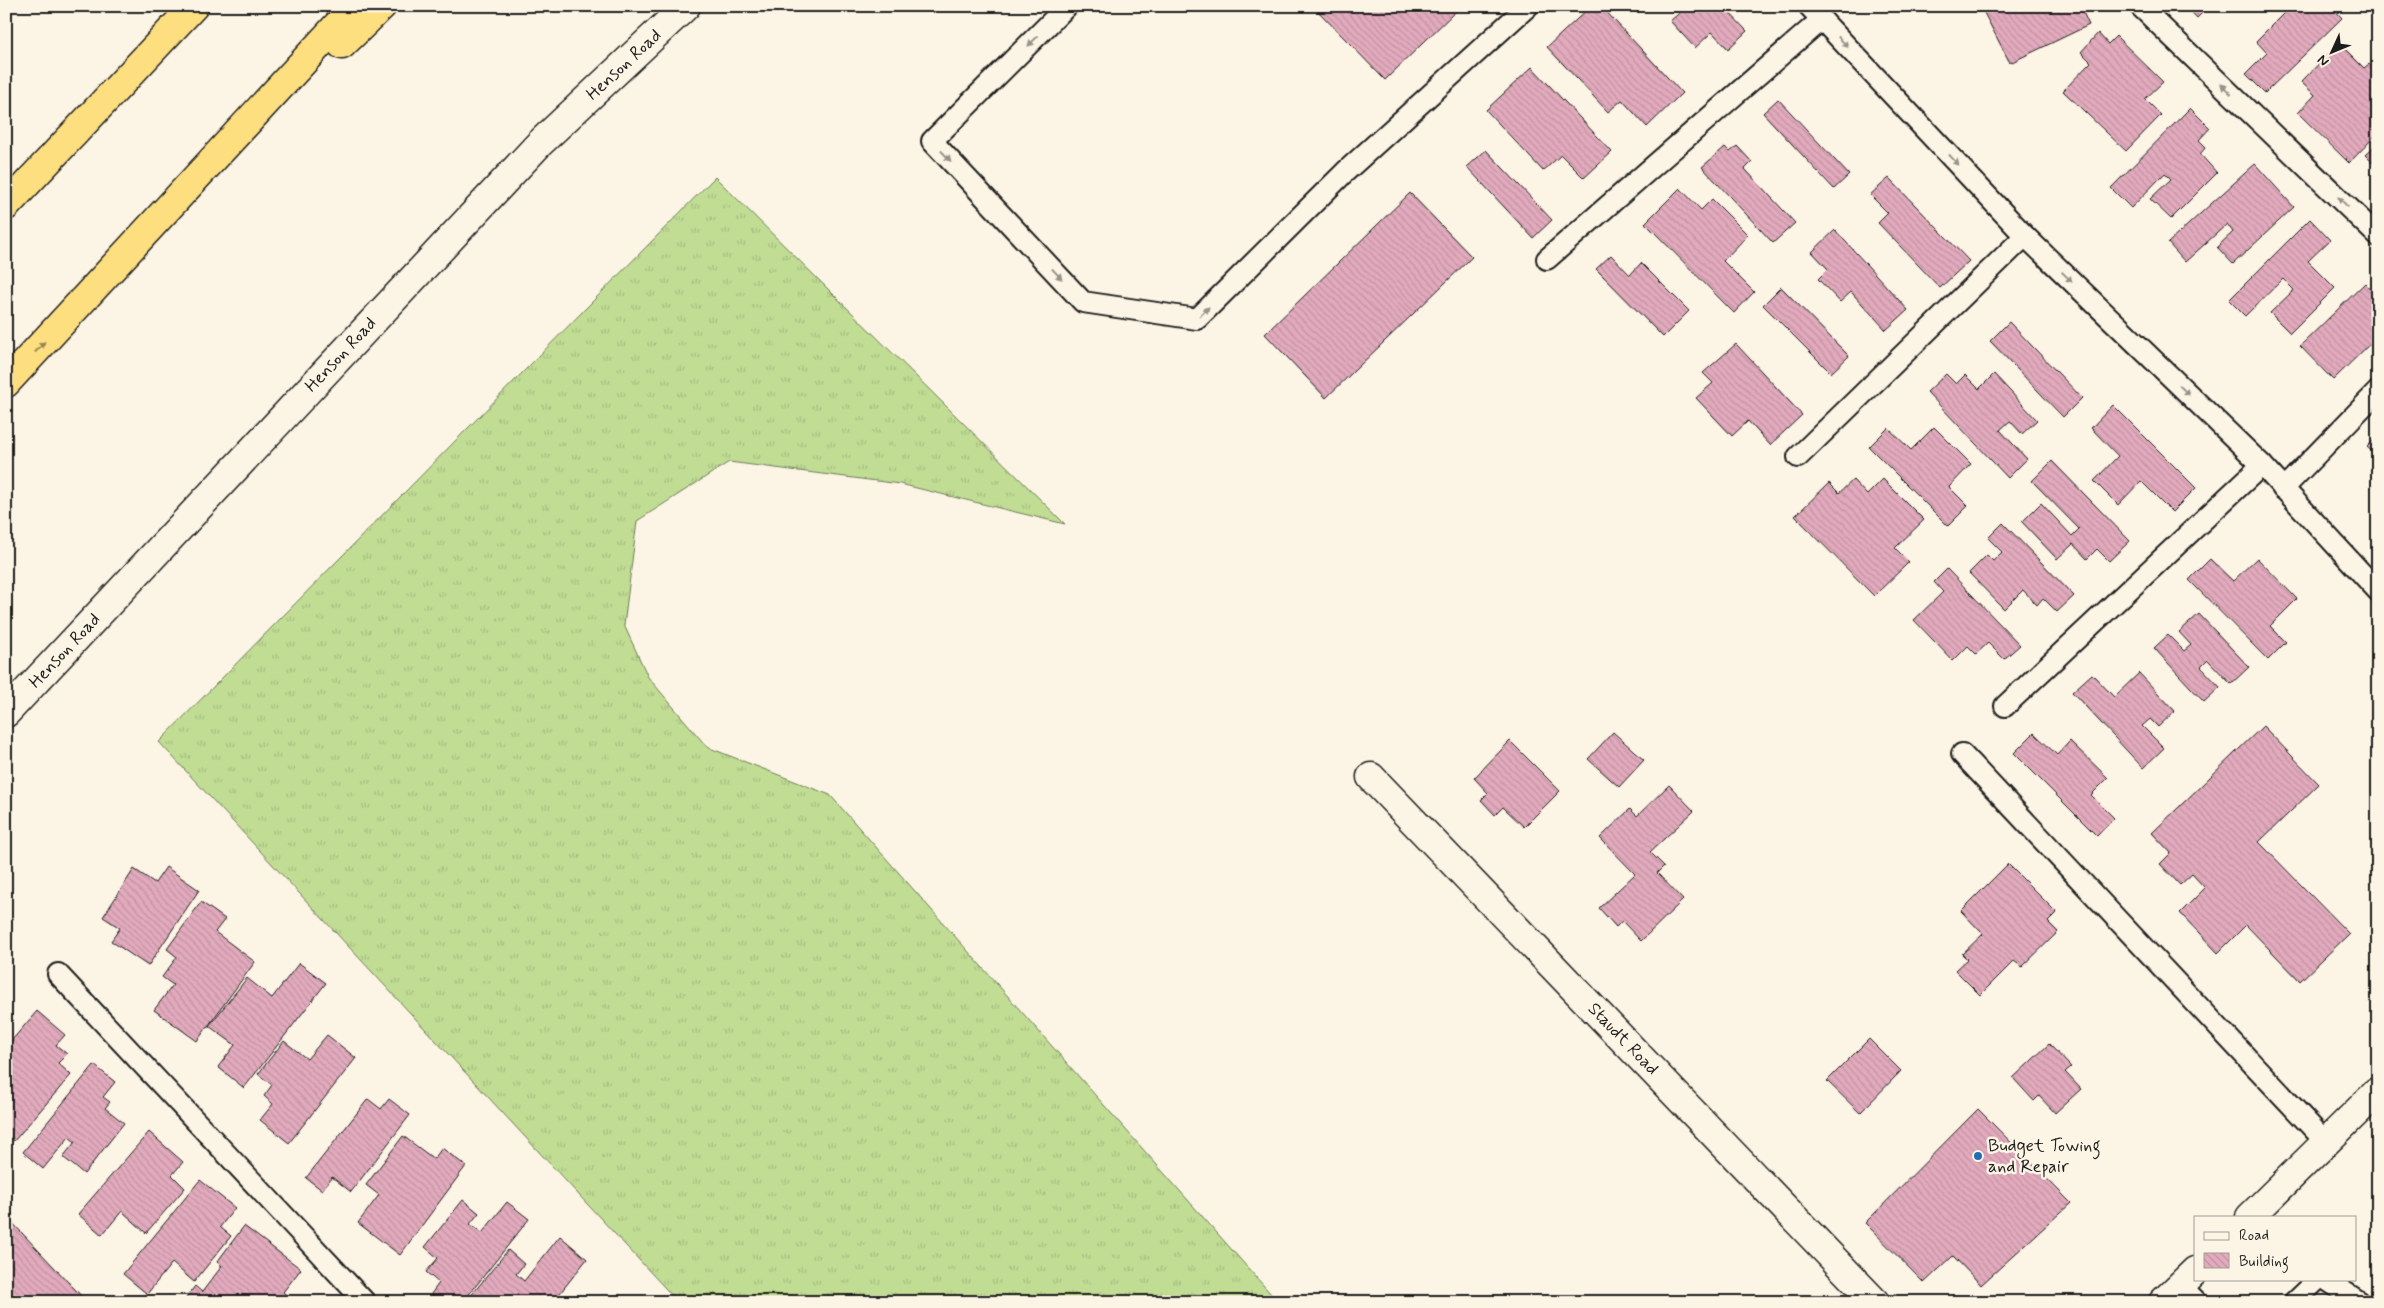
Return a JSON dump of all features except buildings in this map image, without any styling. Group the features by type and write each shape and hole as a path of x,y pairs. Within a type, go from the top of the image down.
{"highway":[{"path":"34,175 177,6"},
{"path":"6,206 194,6"},
{"path":"6,382 354,6"},
{"path":"139,240 382,6"}],"street":[{"name":"Henson Road","path":"6,713 540,143 686,6"},
{"name":"Staudt Road","path":"1371,776 1875,1302"},
{"path":"2251,1216 2378,1091"}],"lane":[{"path":"1067,6 932,141 1083,302 1198,319 1345,172 1528,6"},
{"path":"2140,6 2378,236"},
{"path":"1547,259 1816,13 2025,236 2262,465 2376,587"},
{"path":"1798,457 2025,236"},
{"path":"2284,489 2378,390"},
{"path":"2005,706 2262,465"},
{"path":"1962,754 2326,1141"},
{"path":"58,974 366,1302"},
{"path":"2294,1302 2317,1280"},
{"path":"2327,1280 2360,1302"}],"green space":[{"path":"715,177 1065,524 900,484 729,462 637,521 624,625 648,677 707,747 830,795 1278,1302 678,1302 159,742"}],"place":[{"name":"Budget Towing and Repair","path":"1978,1156"}]}
